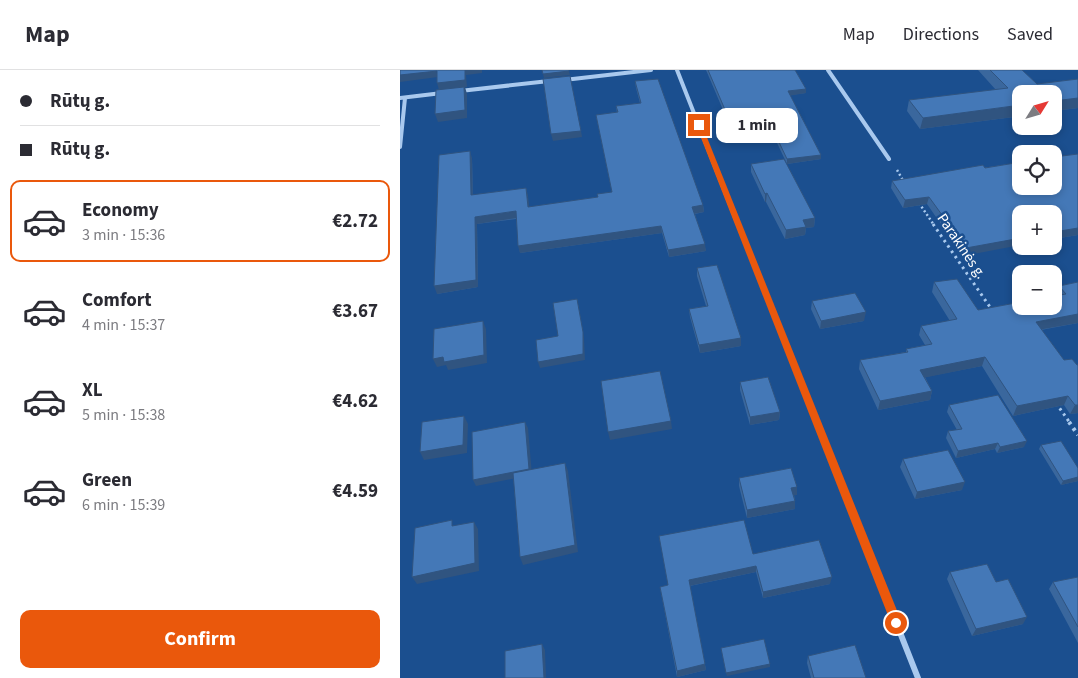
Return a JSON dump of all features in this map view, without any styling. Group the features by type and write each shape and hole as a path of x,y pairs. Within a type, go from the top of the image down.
{"street":[{"path":"562,80 651,70"},
{"path":"677,70 918,678"},
{"path":"828,70 889,159"},
{"path":"454,92 552,81"},
{"path":"400,148 402,98 444,93"}],"path":[{"path":"889,159 905,183"},
{"name":"Parakinės g.","path":"916,199 997,317"},
{"path":"1051,396 1078,436"}],"building":[{"path":"400,70 465,70 465,80 437,83 437,71 400,75"},
{"path":"542,70 569,70 569,71 543,74"},
{"path":"708,70 795,70 806,89 788,91 821,155 787,159 769,121 732,126"},
{"path":"990,70 1022,70 1037,84 1078,79 1078,98 1062,100 1062,85 1012,85 1012,106 923,118 909,100 1008,88"},
{"path":"570,76 581,131 551,134 543,79"},
{"path":"658,79 703,205 692,207 705,244 668,250 661,226 518,246 516,211 475,217 476,280 434,286 439,155 470,151 471,195 526,188 528,207 598,197 597,194 612,192 596,115 618,112 616,106 641,103 635,81"},
{"path":"464,87 465,110 435,114 436,90"},
{"path":"1078,154 1078,228 1062,231 1062,205 1012,205 1012,240 966,248 929,197 905,200 892,181 983,165 985,168 1012,164 1012,195 1062,195 1062,156"},
{"path":"784,159 815,218 803,220 806,227 786,230 767,193 765,194 751,164"},
{"path":"717,265 741,338 699,345 689,309 708,306 697,268"},
{"path":"957,279 978,310 1012,304 1012,315 1062,315 1062,295 1066,294 1062,289 1062,285 1078,282 1078,314 1036,322 1064,360 1072,359 1078,365 1078,405 1075,405 1068,396 1017,406 985,357 920,370 932,391 880,401 860,360 908,352 906,349 932,344 921,326 957,319 934,282"},
{"path":"855,293 866,312 821,321 812,301"},
{"path":"577,299 583,332 583,354 538,362 536,340 558,336 553,303"},
{"path":"483,321 484,355 444,362 443,357 433,359 434,329"},
{"path":"660,371 671,421 608,432 601,381"},
{"path":"768,377 780,412 750,417 740,382"},
{"path":"998,395 1027,441 1000,447 998,443 958,451 948,431 962,429 949,405"},
{"path":"464,416 463,445 420,452 422,422"},
{"path":"525,422 529,469 473,480 472,432"},
{"path":"1061,441 1078,468 1078,477 1063,481 1041,445"},
{"path":"948,450 965,482 917,492 903,459"},
{"path":"565,463 575,545 520,557 513,473"},
{"path":"791,468 797,487 791,488 795,501 747,510 739,478"},
{"path":"452,520 452,526 474,522 475,563 412,577 415,528"},
{"path":"744,520 753,554 819,540 832,577 763,592 756,566 689,580 705,664 677,671 660,587 668,585 659,536"},
{"path":"987,564 996,582 1008,579 1027,617 976,629 950,572"},
{"path":"1078,577 1078,627 1053,582"},
{"path":"764,639 770,664 726,673 721,648"},
{"path":"542,644 544,678 505,678 505,651"},
{"path":"855,645 866,678 814,678 808,656"}],"route":[{"path":"699,125 896,623"}]}
